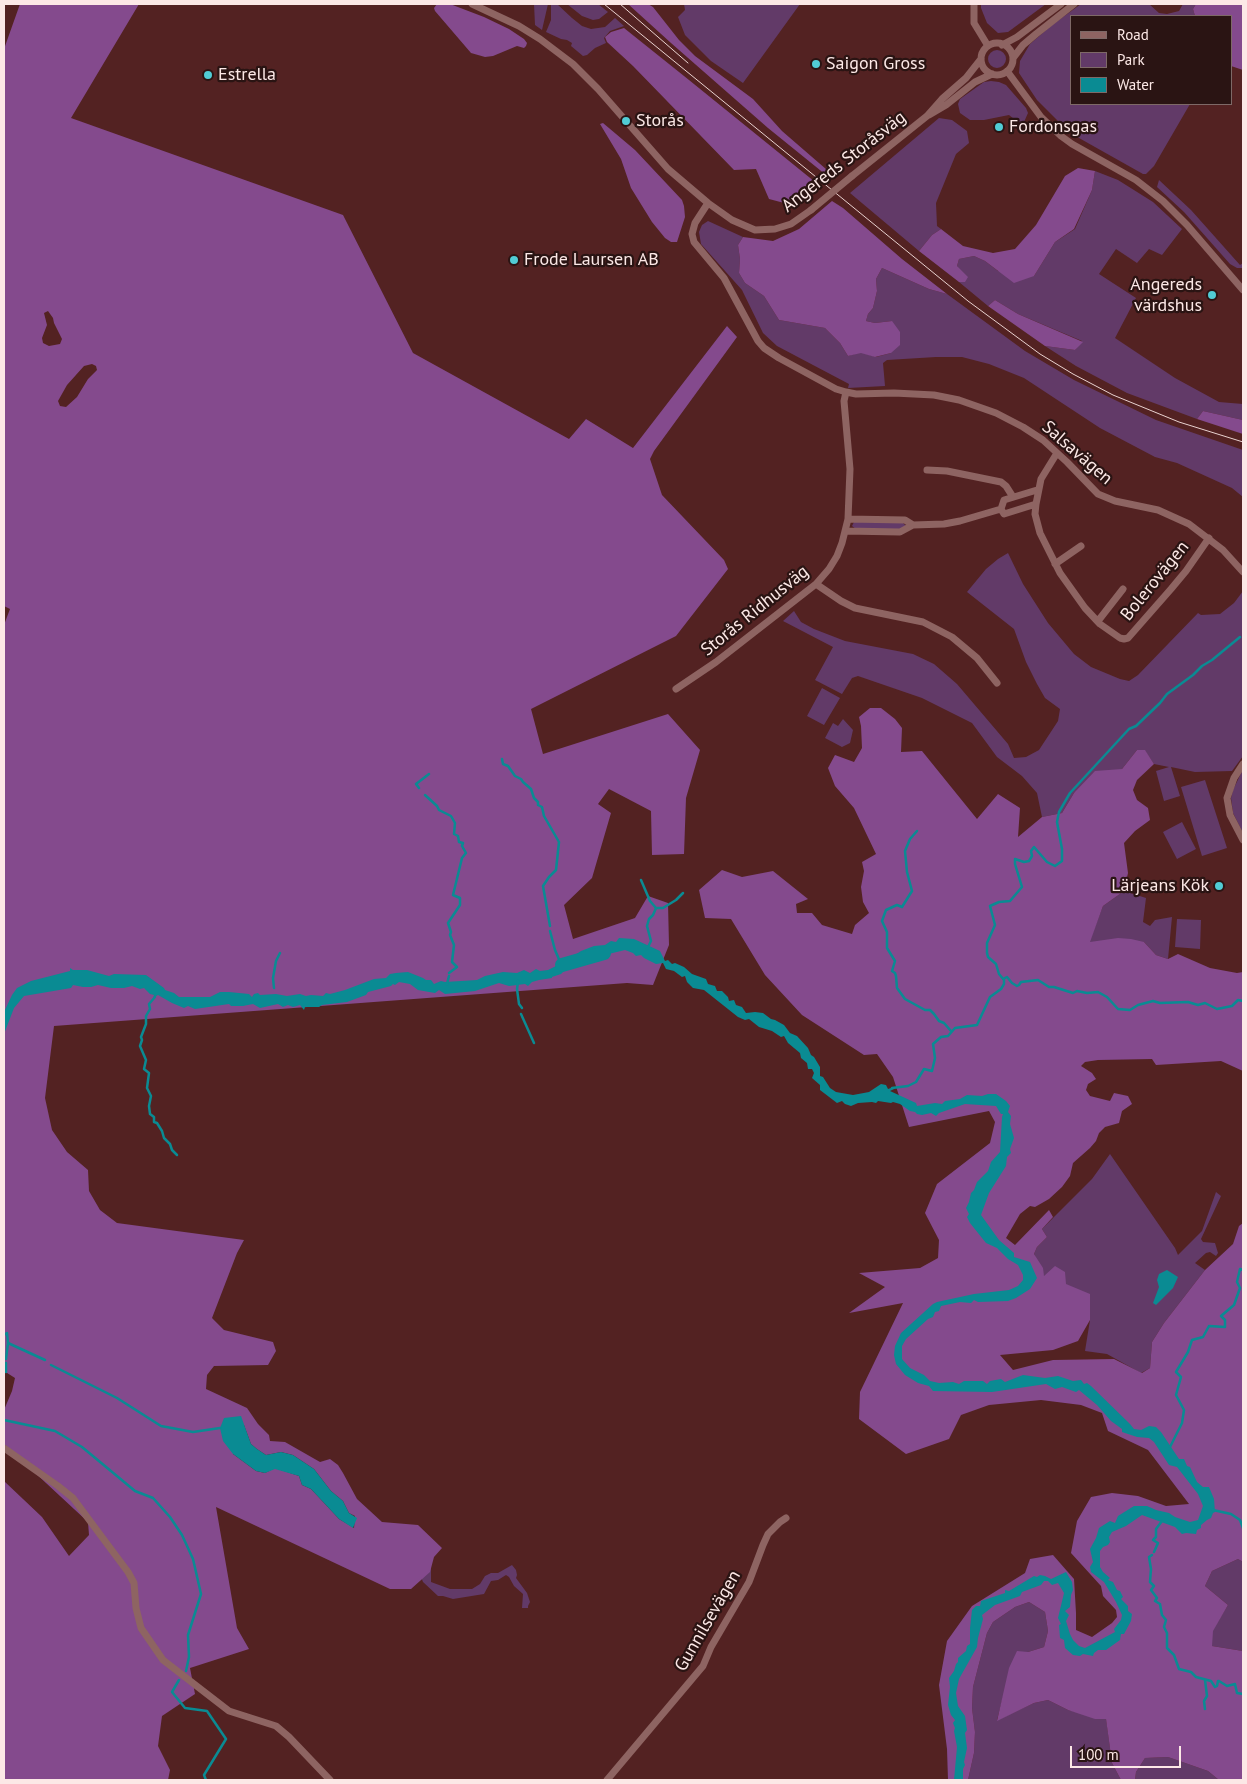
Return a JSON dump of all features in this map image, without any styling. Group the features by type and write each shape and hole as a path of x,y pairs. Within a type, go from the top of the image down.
{"street":[{"name":"Angereds Storåsväg","path":"472,4 508,20 540,39 573,64 598,89 668,169 708,203 732,220 754,230 782,228 791,224 927,116 946,105 975,82 992,74"},
{"path":"974,4 974,23 988,46"},
{"path":"1002,45 1017,37 1062,4"},
{"path":"1012,58 1029,39 1074,4"},
{"path":"1002,45 1009,50 1012,64 1007,72 998,75 992,74 984,68 981,59 983,53 988,46 1002,45"},
{"name":"Angereds Storåsväg","path":"927,116 938,103 966,78 981,59"},
{"path":"1007,72 1041,117 1061,136 1136,180 1163,201 1243,290"},
{"path":"708,203 695,223 692,234 694,242 724,278 758,341 764,348 779,358 836,389 846,392"},
{"name":"Salsavägen","path":"846,392 856,394 922,393 959,400 996,413 1042,440 1098,494 1115,501 1158,510 1189,524 1223,550 1243,572"},
{"name":"Storås Ridhusväg","path":"676,689 716,662 816,584 837,556 846,531 848,519 850,469 844,401 846,392"},
{"path":"1001,509 1004,500 1037,490 1041,479 1057,453"},
{"path":"927,470 947,471 1001,482 1006,486 1012,497"},
{"name":"Bolerovägen","path":"1037,490 1035,514 1040,533 1055,564 1085,608 1120,638 1128,638 1186,571 1209,538"},
{"path":"1001,509 1004,514 1036,504"},
{"path":"846,531 900,532 913,525 944,524 1001,509"},
{"path":"848,519 905,520 913,525"},
{"path":"1055,564 1081,546"},
{"path":"816,584 856,608 923,622 952,637 977,658 997,683"},
{"name":"Bolerovägen","path":"1098,621 1123,590"},
{"path":"1243,764 1234,778 1227,798 1230,814 1243,840"},
{"path":"4,1448 73,1498 128,1572 134,1583 136,1608 141,1628 163,1660 229,1711 276,1726 330,1780"},
{"name":"Gunnilsevägen","path":"607,1780 703,1666 711,1647 749,1582 768,1534 786,1518"}],"green space":[{"path":"534,4 548,4 542,30 535,25"},
{"path":"557,4 582,26 591,29 605,27 615,18 624,26 610,31 604,38 606,43 583,56 571,46 572,43 546,32 551,20 551,5"},
{"path":"567,4 598,4 608,12 599,19 593,20 582,16"},
{"path":"684,4 800,4 743,83 711,61 685,35 678,17 685,10"},
{"path":"981,4 1046,4 1008,32 998,33 987,23"},
{"path":"1081,4 1149,4 1159,13 1167,14 1179,11 1183,4 1196,4 1193,9 1195,15 1070,15 1070,105 1189,105 1154,166 1146,174 1079,138 1061,124 1037,100 1019,73 1020,61 1030,44"},
{"path":"997,50 1003,53 1006,59 1003,65 997,68 991,65 988,59 991,53"},
{"path":"991,81 1006,85 1026,108 1028,113 1024,122 1019,123 1009,115 984,120 970,120 960,113 958,104 960,99 984,82"},
{"path":"939,118 952,120 967,131 969,143 956,154 936,203 937,226 941,229 932,235 919,251 850,193"},
{"path":"1095,171 1118,180 1153,202 1182,229 1162,255 1149,249 1137,263 1116,249 1099,274 1136,298 1115,338 1175,378 1219,402 1243,404 1243,420 1203,411 1197,419 1127,393 1076,366 1045,346 1075,350 1082,341 1018,314 995,300 988,306 959,282 965,282 957,266 959,259 974,256 985,261 998,271 1034,276 1055,242 1075,229 1092,190"},
{"path":"1159,180 1191,210 1240,265 1243,263 1243,268 1237,268 1230,264 1184,212 1157,187"},
{"path":"708,221 743,237 738,245 739,273 745,283 764,296 779,320 825,328 840,343 848,356 861,352 876,357 891,353 892,321 875,323 866,321 868,314 873,308 877,291 876,279 882,268 929,289 947,294 1025,351 1074,380 1156,420 1243,450 1243,497 1232,488 1177,463 1155,457 1100,428 1024,378 989,364 962,357 887,360 883,363 885,386 848,388 849,384 777,346 763,333 742,290 701,244 699,232 702,225"},
{"path":"854,522 902,522 906,526 903,529 856,529 852,526"},
{"path":"1008,553 1023,584 1048,623 1074,654 1091,667 1129,681 1138,675 1198,613 1201,615 1220,614 1234,603 1243,591 1243,756 1232,771 1195,772 1171,767 1180,796 1164,801 1156,771 1169,767 1154,764 1145,751 1137,750 1122,769 1074,793 1062,813 1042,817 1037,793 1022,776 997,757 972,723 922,698 858,676 852,678 842,694 815,680 833,647 783,621 794,611 801,622 845,641 913,654 934,664 957,684 1008,744 1014,758 1026,757 1039,750 1058,721 1060,709 1045,698 1026,662 1014,629 967,592 986,569"},
{"path":"822,688 840,698 824,725 807,716"},
{"path":"843,719 853,730 850,743 842,747 825,738 833,723 838,726"},
{"path":"1243,769 1243,833 1233,813 1231,798"},
{"path":"1205,780 1227,848 1202,856 1181,787"},
{"path":"1182,822 1196,849 1177,859 1163,832"},
{"path":"1124,891 1146,898 1143,922 1150,926 1155,920 1172,917 1168,959 1156,955 1144,942 1089,942 1103,906"},
{"path":"1177,919 1201,920 1200,949 1175,947"},
{"path":"1110,1154 1178,1255 1202,1231 1216,1192 1221,1196 1201,1239 1203,1242 1215,1243 1218,1253 1216,1256 1210,1252 1206,1253 1195,1263 1205,1270 1164,1323 1152,1342 1150,1368 1141,1373 1107,1354 1085,1351 1090,1320 1044,1277 1034,1254 1037,1247 1047,1237 1042,1229 1092,1179"},
{"path":"1238,1559 1243,1562 1243,1651 1212,1646 1212,1631 1228,1605 1205,1586 1212,1571"},
{"path":"431,1562 431,1582 450,1589 472,1589 480,1584 485,1576 491,1573 498,1573 512,1565 516,1570 516,1578 527,1593 530,1602 528,1608 522,1608 523,1594 506,1575 498,1580 491,1581 484,1594 453,1599 438,1596 423,1582 421,1577"},
{"path":"1029,1602 1045,1612 1048,1631 1044,1647 1028,1652 1003,1697 997,1720 1034,1703 1048,1700 1068,1710 1106,1718 1112,1763 1121,1780 968,1780 974,1753 973,1687 987,1633 993,1622 1015,1607"},
{"path":"1168,1757 1208,1771 1219,1780 1135,1780 1136,1772 1145,1758"}],"shaded area":[{"path":"20,4 139,4 71,118 343,215 413,353 569,439 586,419 633,448 727,326 737,337 650,459 662,495 724,560 728,569 676,636 531,709 543,754 668,714 700,750 686,798 684,854 652,855 651,811 609,789 598,804 611,813 592,878 564,905 573,939 635,918 648,896 668,903 669,945 653,985 627,983 54,1026 45,1098 52,1130 67,1152 88,1170 89,1191 100,1210 117,1223 244,1240 237,1253 212,1318 224,1330 273,1342 276,1351 268,1365 214,1366 207,1375 206,1389 247,1408 258,1424 269,1435 270,1441 285,1442 320,1462 330,1459 338,1465 357,1499 382,1522 418,1525 442,1548 434,1557 430,1572 411,1589 390,1589 216,1507 237,1628 249,1649 190,1668 195,1694 162,1716 158,1746 170,1770 168,1780 4,1780 4,1481 42,1517 69,1556 89,1535 88,1522 4,1444 4,1410 15,1378 4,1371 4,625 10,609 4,606 4,49","holes":["48,311 62,339 60,344 49,346 43,343 42,338 47,325 44,313","92,364 96,366 97,370 88,379 77,397 66,407 60,406 58,401 67,385 84,366","244,1425 251,1444 266,1455 281,1452 293,1455 314,1469 331,1491 343,1501 349,1513 355,1516 354,1528 339,1519 311,1489 302,1485 299,1476 275,1468 265,1473 256,1471 233,1454"]},
{"path":"437,4 450,4 484,17 509,29 524,39 527,43 526,46 524,48 517,46 493,56 485,57 471,53 435,11 434,8"},
{"path":"628,4 648,4 653,7 679,40 695,56 753,99 782,131 834,176 831,179 768,128"},
{"path":"1196,4 1243,4 1243,70 1232,66 1232,15 1195,15 1193,9"},
{"path":"624,28 820,186 807,197 788,204 769,199 756,169 734,170 633,66 607,42 605,37 611,32"},
{"path":"603,123 635,150 682,200 685,217 677,242 671,242 665,238 652,222 631,188 621,159 600,124"},
{"path":"1078,168 1095,171 1092,190 1074,229 1055,242 1034,276 1014,283 985,261 974,256 959,259 957,266 968,277 965,282 959,282 919,251 932,235 941,229 963,246 993,253 1015,249 1036,225 1065,176"},
{"path":"832,201 947,294 929,289 882,268 876,279 877,291 873,308 868,314 866,321 875,323 892,321 900,332 900,345 891,353 875,357 861,353 848,356 840,343 825,328 779,320 764,296 745,283 739,273 738,245 743,237 773,241 799,229"},
{"path":"995,300 1018,314 1083,342 1075,350 1045,346 988,306"},
{"path":"1203,411 1243,420 1243,434 1197,419"},
{"path":"870,708 881,708 895,719 902,728 901,752 922,751 977,819 998,794 1020,808 1018,837 1042,817 1062,813 1074,793 1095,771 1122,769 1137,750 1145,750 1154,764 1137,780 1133,790 1137,800 1148,808 1150,820 1135,831 1124,843 1128,873 1124,891 1103,906 1090,942 1118,938 1131,939 1144,942 1156,955 1168,959 1178,954 1210,968 1237,973 1243,972 1243,1071 1221,1061 1156,1065 1152,1059 1098,1060 1085,1062 1081,1066 1092,1073 1096,1079 1088,1084 1086,1090 1090,1096 1110,1101 1114,1093 1128,1096 1132,1104 1122,1111 1119,1123 1105,1127 1090,1148 1073,1163 1070,1176 1062,1187 1049,1199 1035,1207 1030,1206 1020,1214 1006,1238 1015,1245 1049,1210 1053,1217 1042,1229 1047,1237 1037,1247 1034,1254 1043,1268 1044,1276 1055,1266 1065,1272 1066,1284 1090,1294 1090,1320 1078,1341 1053,1350 1000,1355 1013,1370 1053,1360 1114,1359 1142,1373 1150,1368 1152,1342 1164,1323 1205,1270 1233,1244 1239,1226 1243,1223 1243,1562 1238,1559 1212,1571 1205,1586 1228,1605 1213,1631 1212,1646 1243,1651 1243,1780 1219,1780 1208,1771 1168,1757 1145,1758 1136,1772 1135,1780 1121,1780 1112,1763 1106,1719 1095,1719 1068,1710 1048,1700 1034,1703 997,1721 1009,1668 1017,1651 1028,1652 1044,1647 1048,1631 1045,1612 1029,1602 1015,1607 993,1622 987,1633 973,1687 974,1753 968,1780 948,1780 947,1749 939,1685 947,1641 972,1606 1025,1573 1030,1559 1053,1555 1074,1579 1076,1630 1092,1637 1112,1623 1117,1617 1116,1610 1103,1596 1101,1586 1071,1553 1077,1521 1091,1497 1112,1493 1138,1496 1166,1506 1189,1504 1148,1450 1108,1431 1102,1413 1081,1405 1041,1400 989,1405 961,1415 949,1439 906,1454 859,1419 860,1392 903,1303 849,1313 885,1287 859,1273 920,1268 938,1258 939,1240 925,1213 937,1184 990,1143 995,1122 989,1111 909,1127 893,1077 877,1054 864,1055 802,1015 765,975 731,919 705,918 699,890 722,870 742,877 773,871 808,899 796,904 797,913 812,913 822,925 852,934 855,925 869,913 863,902 861,887 864,871 862,862 876,854 854,808 835,786 828,768 835,755 854,762 862,748 859,717"}],"water":[{"path":"619,938 634,939 660,951 665,961 668,960 672,964 675,963 684,967 692,974 706,979 708,984 715,986 717,991 722,991 729,1001 734,1000 736,1005 742,1007 746,1013 763,1013 784,1025 790,1033 797,1036 808,1048 820,1067 820,1076 836,1092 853,1095 869,1092 881,1084 886,1085 888,1089 894,1087 890,1091 916,1103 917,1106 935,1103 942,1104 945,1101 960,1099 967,1095 982,1096 996,1094 1006,1101 1010,1106 1008,1112 1011,1116 1010,1124 1014,1138 1010,1149 1011,1153 1007,1157 1006,1166 989,1193 981,1215 999,1240 1014,1253 1014,1257 1030,1262 1037,1278 1030,1289 1008,1301 978,1302 974,1300 971,1303 960,1302 941,1306 933,1317 928,1319 906,1339 902,1346 902,1359 910,1368 924,1375 930,1381 939,1383 953,1382 959,1384 964,1381 983,1381 987,1384 990,1381 1001,1379 1005,1382 1023,1375 1045,1378 1058,1376 1073,1381 1081,1380 1084,1384 1087,1383 1091,1386 1134,1429 1141,1430 1149,1426 1156,1427 1179,1459 1184,1459 1187,1466 1190,1467 1197,1482 1203,1487 1209,1487 1214,1499 1215,1512 1211,1518 1201,1525 1196,1534 1182,1534 1175,1527 1142,1515 1126,1526 1112,1532 1109,1537 1110,1542 1100,1551 1100,1567 1110,1578 1108,1580 1113,1582 1117,1590 1120,1591 1123,1597 1121,1599 1128,1606 1128,1611 1132,1614 1131,1621 1124,1634 1121,1634 1120,1640 1106,1650 1098,1650 1093,1656 1083,1654 1080,1656 1073,1655 1065,1648 1064,1640 1060,1638 1059,1625 1061,1624 1058,1618 1064,1593 1058,1583 1052,1585 1048,1581 1044,1581 1041,1585 1022,1592 1020,1596 995,1605 982,1615 983,1619 977,1647 959,1679 956,1693 958,1706 965,1716 967,1730 965,1733 967,1748 963,1780 954,1780 957,1747 953,1723 955,1720 951,1715 948,1705 949,1678 954,1671 958,1658 966,1651 967,1646 970,1644 972,1610 976,1606 980,1606 981,1601 1005,1593 1005,1590 1009,1591 1034,1576 1040,1575 1051,1579 1066,1572 1072,1582 1073,1590 1070,1607 1065,1611 1069,1615 1066,1621 1073,1640 1079,1646 1085,1648 1115,1632 1114,1629 1121,1620 1122,1615 1104,1582 1091,1572 1090,1567 1093,1562 1090,1549 1099,1528 1110,1521 1115,1523 1118,1516 1134,1506 1147,1506 1190,1522 1198,1520 1203,1506 1198,1494 1177,1467 1169,1465 1154,1442 1149,1438 1137,1437 1122,1432 1122,1429 1079,1390 1076,1392 1062,1387 1055,1389 1046,1384 992,1392 933,1391 929,1386 918,1383 905,1375 896,1364 895,1346 901,1333 933,1304 974,1294 1009,1290 1018,1286 1023,1280 1023,1275 1018,1265 1008,1259 997,1248 986,1243 967,1217 969,1214 966,1208 971,1193 977,1182 988,1171 991,1162 1000,1152 1003,1114 1001,1114 996,1106 965,1104 939,1113 936,1116 931,1113 917,1114 893,1102 878,1101 876,1103 858,1103 851,1106 842,1101 837,1103 820,1090 820,1085 812,1078 814,1073 812,1069 808,1069 807,1063 801,1058 800,1053 788,1043 784,1036 781,1037 772,1031 759,1027 749,1019 745,1020 738,1017 704,990 693,988 687,982 685,976 682,977 674,971 666,969 663,963 656,964 641,955 636,956 625,950 588,959 583,957 577,966 567,968 561,974 552,978 532,982 528,986 525,984 509,986 499,983 475,991 445,994 439,990 435,993 418,990 410,984 399,982 395,985 368,992 366,995 347,1002 319,1007 305,1007 304,1010 300,1005 283,1007 278,1004 260,1008 253,1004 231,1006 229,1004 195,1009 188,1006 184,1008 158,995 153,998 154,995 144,988 140,989 132,986 111,988 98,985 83,987 73,985 71,988 24,996 14,1008 4,1034 4,1012 17,988 31,981 70,971 70,968 109,976 114,974 146,975 165,990 179,997 210,997 220,992 249,994 252,997 258,993 260,995 276,994 287,996 300,994 323,996 326,993 330,994 345,990 374,979 386,978 390,974 396,973 408,972 426,980 431,980 434,984 441,981 477,980 503,972 517,973 524,970 530,973 536,969 540,971 548,970 558,965 561,960 566,960 569,956 572,957 594,946 605,945 611,941 616,942"},
{"path":"1167,1270 1178,1277 1173,1288 1156,1305 1153,1303 1159,1287 1157,1280 1159,1274"},
{"path":"241,1416 251,1444 257,1449 266,1455 281,1452 293,1455 314,1469 331,1491 343,1501 349,1513 357,1518 353,1528 339,1519 311,1489 302,1485 299,1476 275,1469 265,1473 256,1471 233,1454 223,1441 220,1428 224,1418"}],"waterway":[{"path":"892,1088 908,1086 916,1082 924,1069 932,1071 935,1058 933,1044 941,1037 948,1036 955,1028 977,1025 990,997 1001,989 1004,984 996,964 988,957 987,953 987,943 995,925 990,906 999,902 1010,901 1022,887 1015,859 1024,862 1029,861 1034,847 1047,862 1055,866 1062,861 1062,849 1057,822 1059,812 1070,793 1129,729 1136,726 1167,694 1240,637"},
{"path":"502,759 503,764 508,766 515,776 531,789 534,798 538,805 542,807 544,816 559,842 556,870 543,886 550,926"},
{"path":"419,788 416,784 429,774"},
{"path":"425,795 439,810 451,816 455,823 454,834 458,836 459,842 463,843 462,846 466,853 462,858 453,895 460,898 460,905 448,923 454,945 452,962 457,967 449,973"},
{"path":"917,831 910,839 905,851 907,872 912,891 902,907 897,905 886,910 882,921 887,932 887,948 895,961 892,971 896,976 897,988 905,999 925,1010 930,1010 951,1031"},
{"path":"641,880 650,901 656,908"},
{"path":"656,908 663,908 683,893"},
{"path":"647,949 651,941 647,926 656,908"},
{"path":"550,931 561,964"},
{"path":"274,988 273,978 276,961 280,953"},
{"path":"562,965 604,953"},
{"path":"447,984 449,976"},
{"path":"1003,979 1007,977 1017,986 1021,982 1038,980 1049,987 1073,993 1077,991 1087,993 1098,992 1107,997 1118,1009 1130,1010 1138,1005 1153,1001 1160,1003 1188,1002 1198,1005 1205,1003 1217,1009 1232,1006 1238,1000 1243,1001"},
{"path":"518,981 519,1004 522,1008"},
{"path":"155,997 149,1004 150,1009 146,1016 146,1024 140,1046 146,1060 144,1069 149,1073 147,1088 151,1096 150,1114 154,1117 154,1122 157,1123 164,1138 177,1155"},
{"path":"521,1014 534,1043"},
{"path":"1170,1447 1182,1423 1184,1410 1176,1395 1181,1377 1176,1372 1188,1352 1192,1340 1203,1337 1209,1326 1225,1327 1225,1320 1221,1316 1234,1305 1240,1288 1237,1282 1240,1269 1243,1270"},
{"path":"4,1335 7,1333 8,1343 45,1360"},
{"path":"6,1359 8,1343"},
{"path":"6,1363 6,1372"},
{"path":"51,1365 117,1398 161,1426 193,1432 220,1428"},
{"path":"4,1420 55,1431 82,1447 135,1491 153,1498 170,1517 182,1535 193,1559 201,1594 188,1635 189,1657 186,1671"},
{"path":"1213,1510 1231,1514 1240,1520 1243,1528"},
{"path":"1154,1552 1158,1543 1153,1540 1156,1537 1156,1529 1162,1521"},
{"path":"1152,1555 1149,1557 1151,1569 1150,1582 1154,1586 1151,1590 1157,1598 1155,1601 1160,1604 1162,1615 1166,1620 1164,1627 1167,1633 1167,1648 1174,1655 1179,1669 1191,1672 1196,1677 1211,1681 1215,1687 1218,1681 1227,1686 1235,1684 1237,1693 1243,1694"},
{"path":"179,1680 172,1692 185,1708 207,1711 226,1739 204,1775 206,1780"},
{"path":"1205,1680 1207,1696 1204,1701 1205,1709"}],"tram line":[{"path":"604,4 968,301 1040,354 1113,395 1179,422 1243,442"},
{"path":"620,4 688,63"}],"place":[{"name":"Saigon Gross","path":"816,64"},
{"name":"Estrella","path":"208,75"},
{"name":"Storås","path":"626,121"},
{"name":"Fordonsgas","path":"999,127"},
{"name":"Frode Laursen AB","path":"514,260"},
{"name":"Angereds värdshus","path":"1212,295"},
{"name":"Lärjeans Kök","path":"1219,886"}]}
